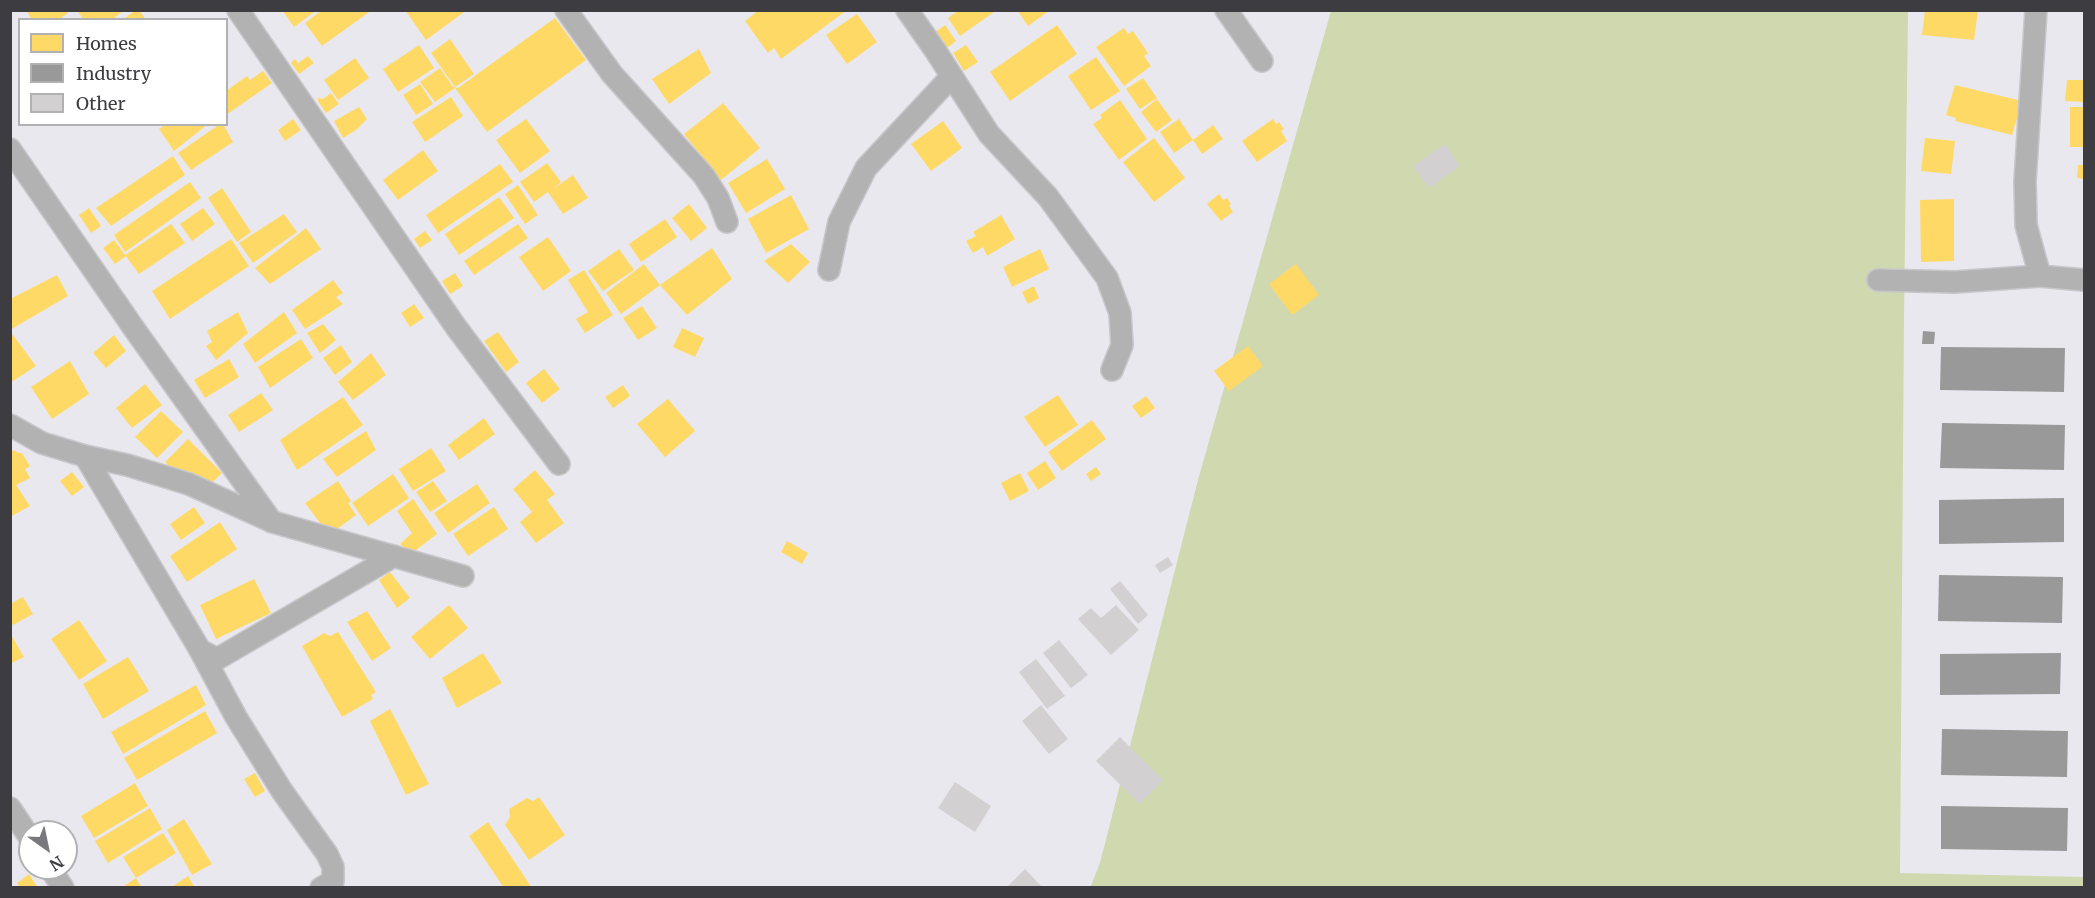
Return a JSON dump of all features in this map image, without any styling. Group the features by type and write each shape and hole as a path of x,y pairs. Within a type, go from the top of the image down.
{"street":[{"path":"238,10 456,327 559,465"},
{"path":"566,10 612,74 704,176 718,198 726,222"},
{"path":"907,10 989,134 1048,197 1107,278 1120,313 1122,345 1112,370"},
{"path":"1226,10 1262,62"},
{"path":"2036,10 2025,181 2026,225 2040,276"},
{"path":"829,270 839,222 866,168 952,76"},
{"path":"10,149 135,330 273,522"},
{"path":"1878,280 1955,282 2040,276 2085,280"},
{"path":"10,425 42,443 189,484 273,522 463,576"},
{"path":"85,456 200,650 236,717 282,791 327,854 333,867 333,881 321,888"},
{"path":"200,650 217,659 394,556"}],"green space":[{"path":"1331,11 1908,11 1900,873 2084,877 2084,887 1090,888 1100,863 1198,480"}],"building: Homes":[{"path":"26,10 67,10 68,13 61,18 31,18"},
{"path":"81,10 124,10 114,18 82,18 78,12"},
{"path":"139,10 145,18 125,18"},
{"path":"282,10 317,10 294,27"},
{"path":"322,10 372,10 322,46 305,23"},
{"path":"405,10 467,10 426,40"},
{"path":"759,10 847,10 781,59 774,48 768,53 745,21"},
{"path":"959,10 997,10 960,36 948,18"},
{"path":"1017,10 1050,10 1028,26"},
{"path":"1925,10 1978,10 1974,40 1922,35"},
{"path":"857,14 877,42 847,64 826,35"},
{"path":"555,18 586,60 487,132 455,88 435,102 420,82 440,68 453,87 458,88"},
{"path":"945,25 956,41 947,48 935,32"},
{"path":"1057,25 1077,54 1010,101 990,72"},
{"path":"1124,28 1128,34 1133,31 1148,53 1144,56 1151,66 1124,86 1096,47"},
{"path":"450,39 474,74 455,87 431,53"},
{"path":"419,45 434,68 398,92 383,69"},
{"path":"966,45 978,62 964,71 953,53"},
{"path":"699,49 711,73 669,104 652,79"},
{"path":"308,56 314,63 299,74 291,63 295,59 298,63"},
{"path":"1096,57 1120,91 1091,110 1068,76"},
{"path":"355,58 369,78 338,100 324,80"},
{"path":"263,71 272,83 228,114 228,90 247,76 250,80"},
{"path":"1143,78 1157,98 1140,109 1126,89"},
{"path":"2067,80 2084,80 2084,102 2065,101"},
{"path":"420,84 433,104 416,115 403,95"},
{"path":"1955,85 2022,101 2012,135 1955,121 1956,118 1946,115"},
{"path":"331,93 339,104 326,113 318,98 323,99"},
{"path":"451,97 463,116 425,142 412,122"},
{"path":"1157,99 1172,120 1156,132 1141,112"},
{"path":"1120,100 1147,139 1119,160 1093,124 1102,118 1100,115"},
{"path":"723,103 760,148 721,180 684,134"},
{"path":"359,107 367,119 343,138 334,121"},
{"path":"2070,107 2084,107 2084,147 2070,147"},
{"path":"293,119 301,130 285,141 278,130"},
{"path":"526,119 550,151 520,173 496,140"},
{"path":"1179,119 1193,140 1174,153 1160,132"},
{"path":"1273,119 1276,124 1279,122 1284,129 1281,131 1287,141 1257,162 1242,141"},
{"path":"943,121 962,148 931,171 911,144"},
{"path":"1213,125 1223,139 1202,154 1193,140"},
{"path":"163,126 205,126 174,151 159,129"},
{"path":"217,126 224,126 233,142 191,170 178,153"},
{"path":"1154,138 1185,178 1154,202 1123,162"},
{"path":"1925,138 1955,141 1951,174 1921,171"},
{"path":"423,150 438,171 398,200 383,180"},
{"path":"173,156 185,175 111,226 96,208"},
{"path":"767,159 785,189 746,213 728,183"},
{"path":"547,163 561,182 553,189 573,175 588,198 563,214 548,192 534,202 520,182"},
{"path":"500,164 513,182 438,233 426,215"},
{"path":"2078,165 2084,165 2084,179 2077,178"},
{"path":"190,182 201,198 125,252 114,235"},
{"path":"518,185 538,215 525,224 505,194"},
{"path":"222,188 251,232 237,242 208,198"},
{"path":"1219,194 1223,200 1227,198 1233,212 1221,221 1207,204"},
{"path":"791,195 809,229 766,253 748,219"},
{"path":"499,197 514,218 459,255 445,234"},
{"path":"1954,199 1954,261 1921,262 1920,200"},
{"path":"689,204 707,228 691,241 672,218"},
{"path":"89,208 101,226 91,233 79,215"},
{"path":"203,208 215,224 192,241 180,224"},
{"path":"284,214 297,232 253,263 239,243"},
{"path":"1001,215 1015,239 987,256 983,247 973,253 966,241 976,236 973,232"},
{"path":"665,219 677,237 641,262 629,244"},
{"path":"171,224 185,243 139,274 125,255"},
{"path":"518,224 528,238 474,275 464,261"},
{"path":"306,228 321,249 270,284 255,268"},
{"path":"425,231 432,240 420,248 414,239"},
{"path":"548,237 571,271 543,291 519,257"},
{"path":"231,239 249,266 170,319 152,291"},
{"path":"114,240 126,256 115,264 103,248"},
{"path":"791,244 810,262 788,283 764,261"},
{"path":"712,248 732,279 687,315 660,285"},
{"path":"619,249 634,270 603,291 588,271"},
{"path":"1040,249 1049,269 1012,287 1003,267"},
{"path":"644,264 660,285 621,314 606,293"},
{"path":"1296,264 1319,295 1292,315 1269,284"},
{"path":"584,270 613,315 585,333 576,319 588,312 568,280"},
{"path":"455,273 463,286 450,294 442,281"},
{"path":"57,275 68,296 10,330 10,299"},
{"path":"333,280 343,293 336,297 343,304 305,329 292,310"},
{"path":"1034,286 1039,298 1028,304 1022,292"},
{"path":"414,304 424,318 410,327 401,313"},
{"path":"642,306 657,328 638,340 623,318"},
{"path":"238,312 248,333 216,360 206,346 212,342 207,331"},
{"path":"284,312 297,333 255,363 243,344"},
{"path":"323,324 336,340 320,353 307,333"},
{"path":"682,328 704,338 695,357 673,347"},
{"path":"498,332 519,362 506,372 484,341"},
{"path":"13,335 36,366 10,383 10,336"},
{"path":"114,335 126,351 106,368 93,353"},
{"path":"301,339 313,358 270,388 258,367"},
{"path":"341,345 352,362 335,375 323,358"},
{"path":"1248,346 1263,366 1229,391 1214,371"},
{"path":"371,353 386,375 353,400 338,382"},
{"path":"229,359 239,377 205,398 194,380"},
{"path":"70,361 89,394 52,419 31,387"},
{"path":"544,369 560,389 542,403 526,383"},
{"path":"145,384 162,405 132,428 116,408"},
{"path":"623,385 630,396 613,408 605,397"},
{"path":"261,393 273,410 239,432 228,415"},
{"path":"1058,395 1078,425 1045,447 1024,417"},
{"path":"1146,396 1155,408 1141,418 1132,406"},
{"path":"343,397 363,425 297,470 280,440"},
{"path":"668,399 695,431 665,457 637,424"},
{"path":"161,411 183,432 157,458 135,437"},
{"path":"484,418 495,434 459,460 448,445"},
{"path":"1092,420 1106,439 1062,471 1048,452"},
{"path":"366,431 376,450 337,477 323,459"},
{"path":"188,439 222,473 198,496 165,462"},
{"path":"431,448 446,471 413,491 399,469"},
{"path":"14,450 22,453 30,466 25,469 30,478 16,485 30,506 10,517 10,452"},
{"path":"1045,461 1056,478 1038,490 1027,473"},
{"path":"1096,467 1101,474 1091,481 1086,474"},
{"path":"535,470 555,494 547,500 564,523 536,543 520,522 532,512 513,489"},
{"path":"72,472 84,487 72,496 60,481"},
{"path":"1020,473 1029,491 1010,501 1001,483"},
{"path":"393,474 409,498 368,526 352,503"},
{"path":"338,481 351,501 348,503 356,515 329,535 305,503"},
{"path":"433,481 447,501 430,512 416,492"},
{"path":"477,484 490,503 448,533 434,513"},
{"path":"413,499 437,534 412,553 400,544 412,533 397,511"},
{"path":"194,507 205,523 181,540 170,524"},
{"path":"494,507 508,529 468,556 453,534"},
{"path":"220,522 237,549 187,582 170,556"},
{"path":"787,541 808,553 802,564 781,552"},
{"path":"390,572 410,598 397,608 379,580"},
{"path":"254,579 271,613 216,639 200,605"},
{"path":"23,597 33,614 13,625 10,621 10,604"},
{"path":"449,605 468,628 430,659 411,637"},
{"path":"367,611 391,648 372,661 347,622"},
{"path":"79,620 107,661 79,680 51,639"},
{"path":"338,632 376,692 371,695 373,699 342,717 302,646 324,633 330,636"},
{"path":"10,633 24,657 10,664"},
{"path":"483,653 502,683 457,708 442,678"},
{"path":"128,657 149,691 103,719 83,684"},
{"path":"196,685 206,705 123,754 111,732"},
{"path":"390,709 429,784 406,795 370,721"},
{"path":"205,711 217,733 137,780 124,758"},
{"path":"255,773 265,791 255,797 244,779"},
{"path":"135,783 148,806 94,838 81,816"},
{"path":"539,797 565,835 529,860 505,825 510,817 509,809 527,798 533,801"},
{"path":"150,808 162,829 108,863 95,841"},
{"path":"184,819 212,864 192,875 167,830"},
{"path":"488,822 532,888 504,888 469,836"},
{"path":"163,833 176,853 136,878 123,857"},
{"path":"188,876 195,888 170,888"},
{"path":"136,878 142,888 121,888"},
{"path":"21,880 33,880 38,888 20,888 17,883"}],"building: Industry":[{"path":"1923,331 1935,332 1934,344 1922,344"},
{"path":"1941,347 2065,348 2064,392 1940,390"},
{"path":"1942,423 2065,425 2064,470 1940,468"},
{"path":"2064,498 2064,542 1939,544 1939,500"},
{"path":"1939,575 2063,577 2062,623 1938,621"},
{"path":"2061,653 2060,694 1940,695 1940,654"},
{"path":"1942,729 2068,731 2067,777 1941,775"},
{"path":"1941,806 2068,808 2067,851 1941,849"}],"building: Other":[{"path":"1445,144 1460,166 1429,188 1413,166"},
{"path":"1168,557 1173,565 1160,573 1155,565"},
{"path":"1120,581 1148,615 1138,624 1110,589"},
{"path":"1116,605 1139,630 1111,655 1078,619 1091,608 1101,618"},
{"path":"1059,640 1088,675 1071,688 1043,653"},
{"path":"1036,659 1065,696 1047,709 1019,672"},
{"path":"1041,705 1068,739 1049,754 1022,721"},
{"path":"1120,737 1163,780 1140,804 1096,761"},
{"path":"955,782 991,806 975,832 938,808"},
{"path":"1025,869 1043,888 1006,888"}]}
